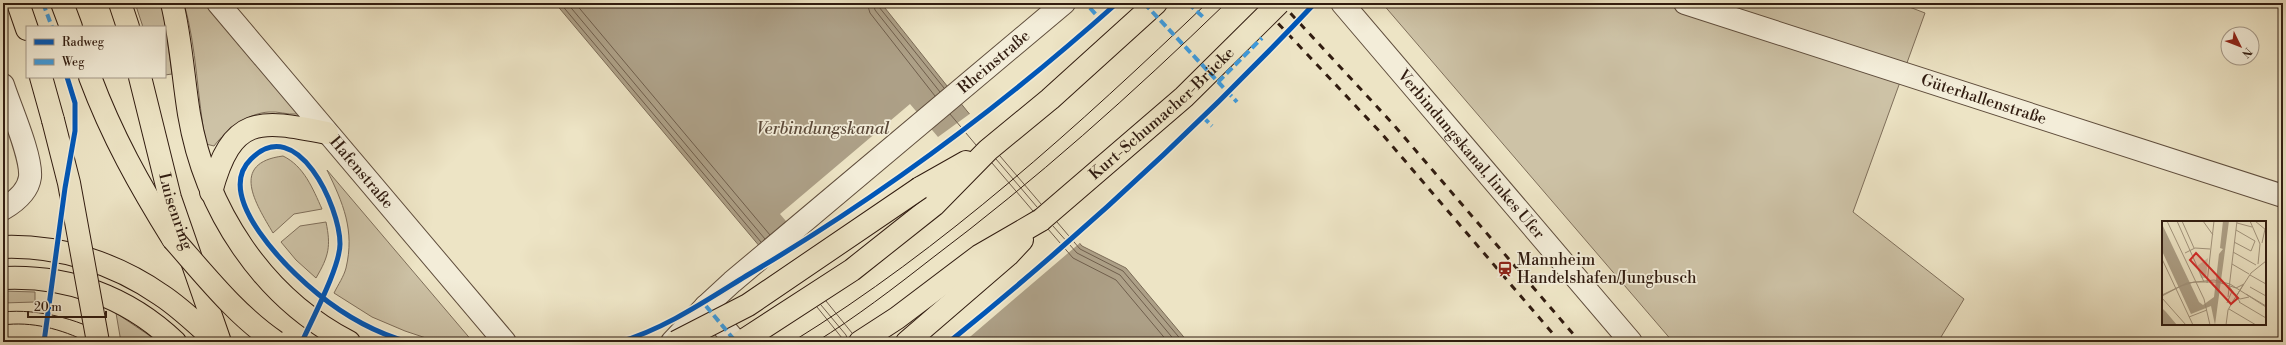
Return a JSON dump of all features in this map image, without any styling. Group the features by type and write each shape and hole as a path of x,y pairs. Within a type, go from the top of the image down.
{"main road":[{"path":"18,3 26,26"},
{"path":"62,3 71,26"},
{"path":"120,3 128,26"},
{"path":"172,3 192,127 204,174 211,192 236,240 270,282 299,308 334,334 349,342"},
{"path":"742,342 852,270 934,205 988,150 1050,99 1156,3"},
{"name":"Kurt-Schumacher-Brücke","path":"1041,220 1184,97 1279,3"},
{"path":"41,78 69,183 98,342"},
{"path":"90,78 107,122 140,187 173,239 213,284 246,317 276,342"},
{"name":"Luisenring","path":"140,78 170,198 218,342"},
{"path":"211,192 217,170 227,150 246,130 265,124 281,124 327,133"},
{"path":"676,342 748,305 920,188 988,150"},
{"path":"860,342 897,318 979,256 1041,220"},
{"path":"907,342 1008,255 1041,220"},
{"path":"3,247 31,246 64,252 99,262 135,278 162,295 218,342"},
{"path":"3,278 37,279 68,283 99,292 123,303 143,315 175,342"}],"street":[{"name":"Hafenstraße","path":"218,3 505,342"},
{"name":"Rheinstraße","path":"704,308 732,282 1064,3"},
{"name":"Verbindungskanal, linkes Ufer","path":"1342,3 1631,342"},
{"name":"Güterhallenstraße","path":"1684,3 2283,196"},
{"path":"3,85 28,159 30,177 26,189 16,202 3,210"},
{"path":"672,342 704,308"},
{"path":"694,342 704,308"},
{"path":"704,308 736,342"}],"shaded area":[{"path":"135,3 162,3 165,26 143,26"},
{"path":"184,3 205,3 297,114 272,112 253,115 231,128 214,146 206,144 192,38"},
{"path":"1382,3 1899,3 1925,13 1853,212 1964,299 1938,342 1673,342"},
{"path":"166,31 172,74 166,75"},
{"path":"283,156 290,160 302,172 311,186 322,209 294,214 273,233 254,198 251,186 252,176 256,167 266,160"},
{"path":"327,170 473,342 438,342 405,331 372,317 334,293 346,268 349,241 346,217 338,194"},
{"path":"326,222 328,251 324,263 316,278 296,260 281,242 300,226"},
{"path":"3,291 35,292 35,302 3,303"},
{"path":"116,313 159,342 121,342"}],"water":[{"name":"Verbindungskanal","path":"555,3 881,3 967,111 1082,246 1126,268 1188,342 840,342"}],"pier":[{"path":"910,104 938,137 971,113 1081,242 964,342 838,342 765,255 797,234 780,214"}],"tram line":[{"path":"792,342 903,267 956,226 1059,140 1207,3"},
{"path":"816,342 846,323 889,291 970,229 1046,167 1083,136 1226,3"},
{"path":"3,312 31,312 62,317 91,327 115,342"},
{"path":"3,325 24,324 46,327 67,333 87,342"}],"railway":[{"path":"1259,3 1382,134 1560,342"},
{"path":"1281,3 1393,124 1580,342"}],"marked path":[{"path":"43,3 52,26"},
{"path":"1144,3 1237,102"},
{"path":"1188,3 1203,17"},
{"path":"1090,8 1099,18"},
{"path":"1218,82 1262,38"},
{"path":"1203,117 1212,126"},
{"path":"706,306 736,342"}],"cycle path":[{"path":"619,342 652,330 684,314 795,246 891,183 984,114 1117,3"},
{"path":"949,342 1045,262 1138,179 1228,92 1315,3"},
{"path":"44,342 65,188 75,131 75,103 67,78"},
{"path":"302,342 318,307 325,293 331,279 339,254 340,244 338,228 333,209 313,170 299,156 284,148 268,148 251,159 242,175 241,193 248,212 259,232 290,269 305,283 318,294 328,302 349,316 372,328 384,334 408,342"}],"place":[{"name":"Mannheim Handelshafen/Jungbusch","path":"1505,269"}]}
